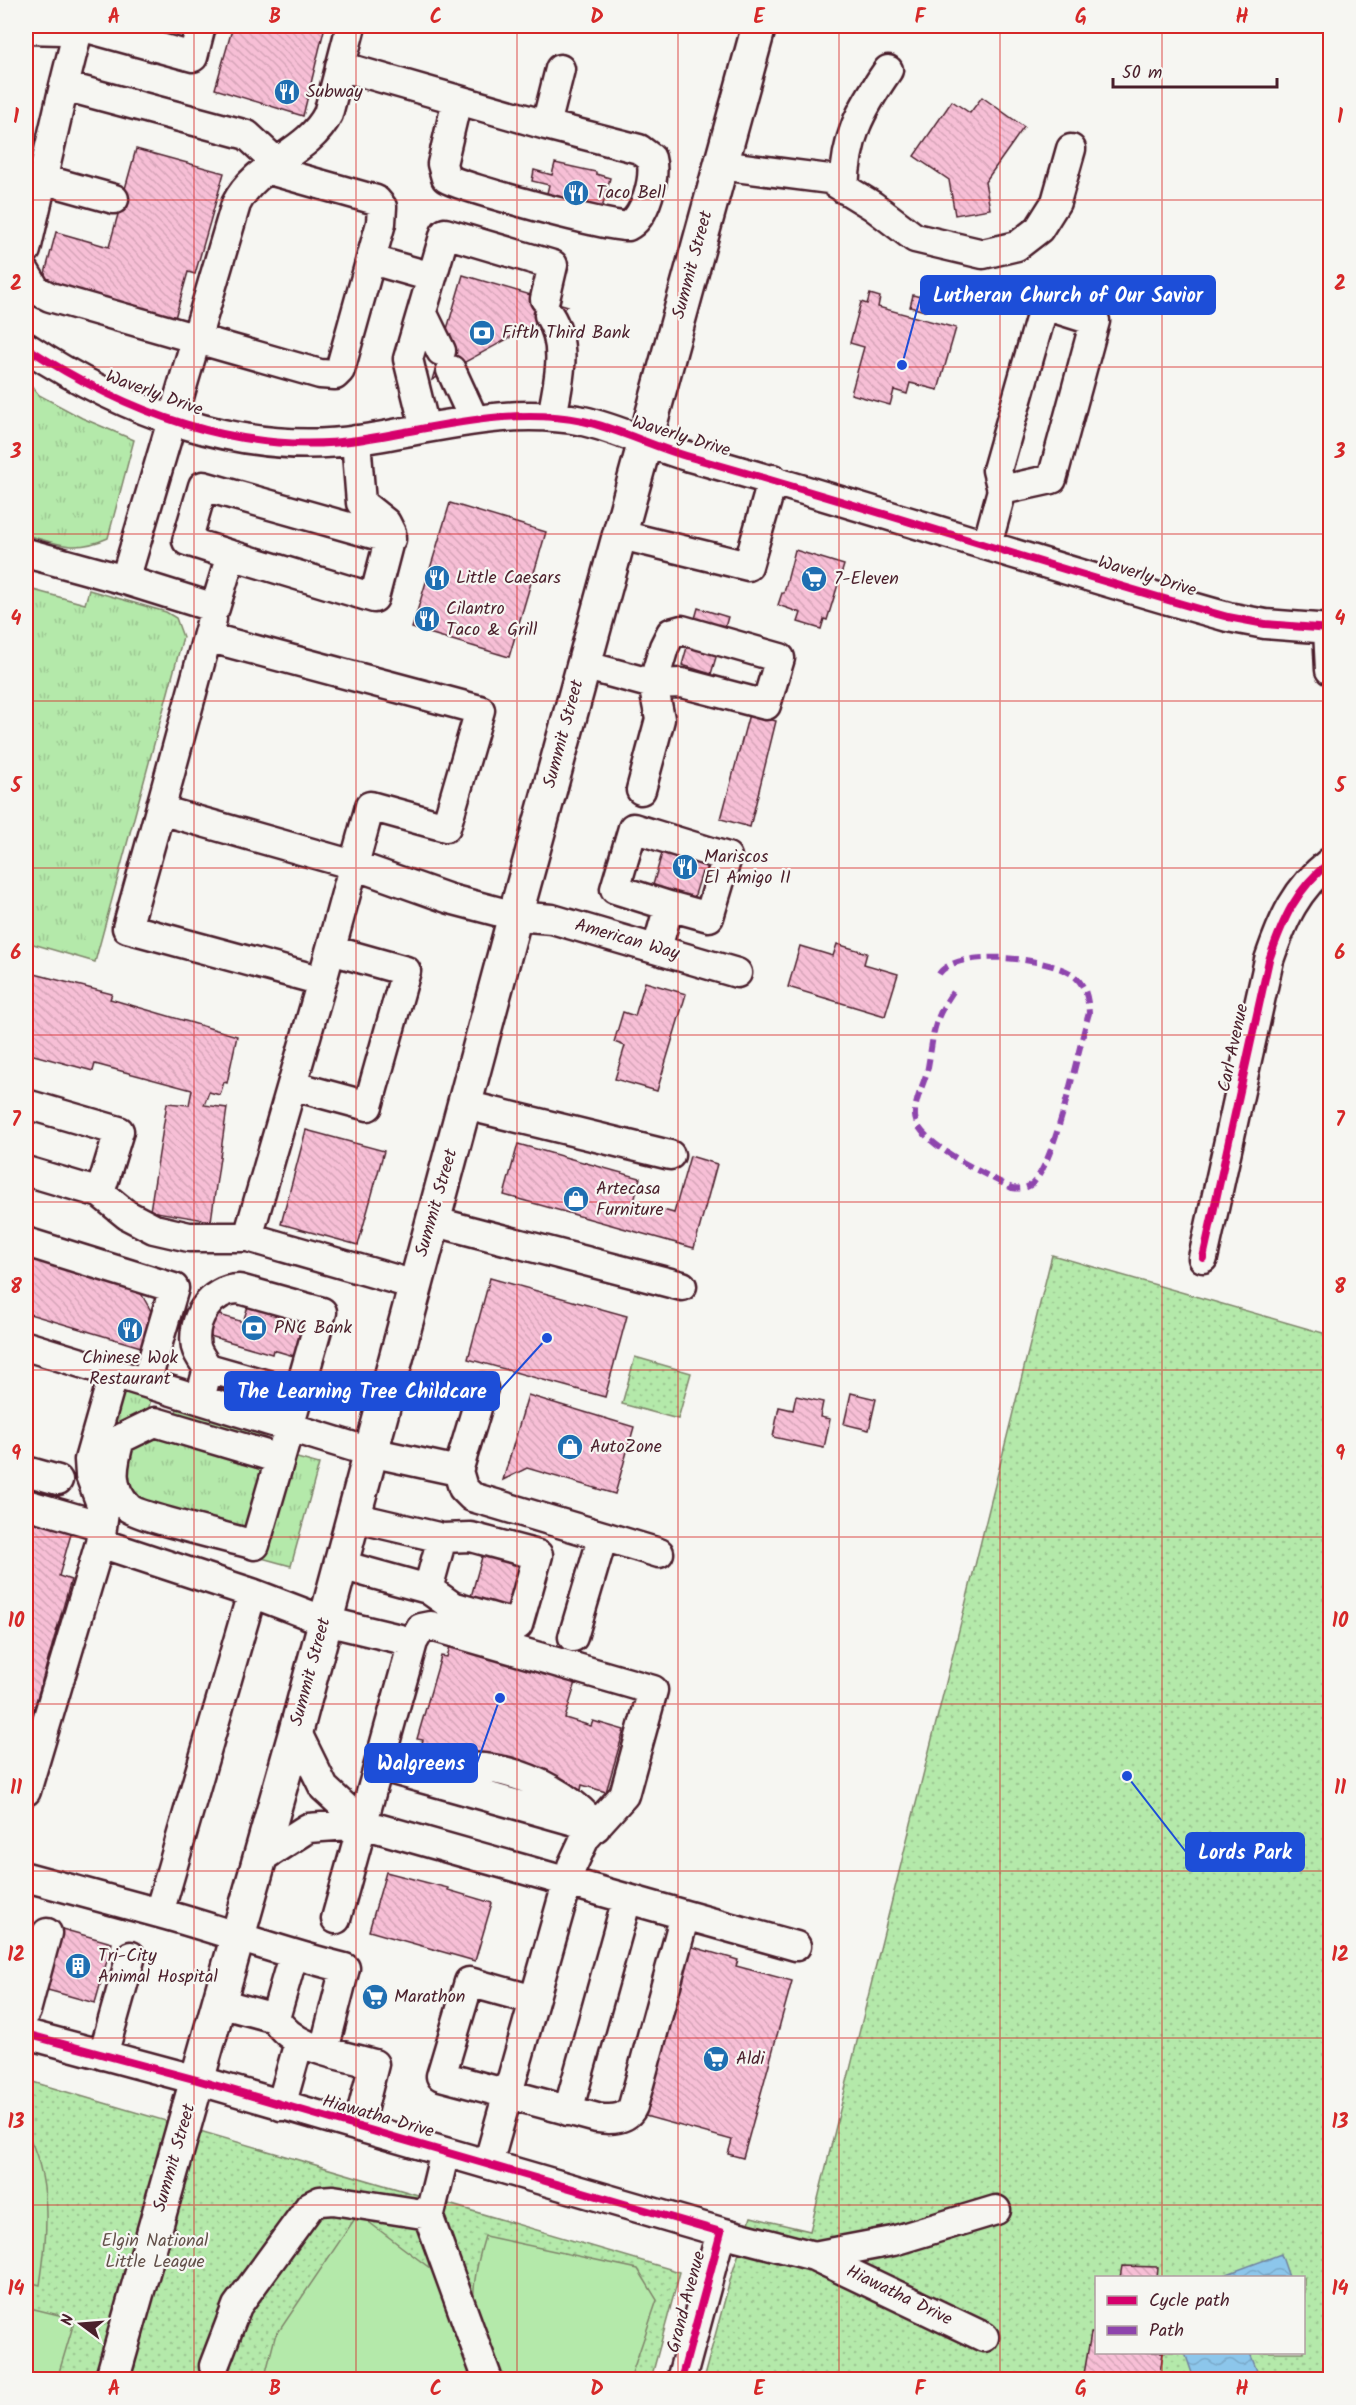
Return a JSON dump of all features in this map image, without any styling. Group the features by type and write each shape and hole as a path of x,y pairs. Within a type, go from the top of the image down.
{"main road":[{"name":"Summit Street","path":"112,2379 296,1731 514,916 621,535 759,26"}],"street":[{"path":"26,250 79,26"},
{"path":"26,29 62,30 79,26 193,57 201,26"},
{"path":"125,580 236,204 250,183 322,126 328,114 351,26"},
{"path":"340,66 639,150 651,158 653,169 647,196 633,223 622,228 450,181 443,175 442,164 457,100"},
{"path":"546,125 560,69"},
{"path":"844,189 845,157 854,128 867,100 888,70"},
{"path":"26,273 36,290 50,297 320,375 335,375 342,363 372,260 382,214 378,201 271,166 247,135 64,86"},
{"path":"720,165 829,179 873,206 915,238 983,254 1017,246 1039,229 1056,202 1071,149"},
{"path":"42,179 114,199"},
{"path":"425,428 408,359 446,233 553,265 547,307 561,346 560,374 552,417"},
{"path":"372,260 432,277"},
{"path":"987,545 1002,490 997,470 1044,305 1095,321 1052,479 1002,490"},
{"path":"422,312 474,420"},
{"name":"Waverly Drive","path":"26,348 88,386 172,420 241,436 288,443 356,440 510,416 552,417 595,424 644,444 773,479 1228,617 1329,629"},
{"path":"356,440 361,503 388,525 391,539 374,598 187,541 203,486 391,539"},
{"path":"621,535 748,566 773,479"},
{"path":"26,553 215,608"},
{"path":"231,555 127,928 322,981"},
{"path":"1329,629 1330,670"},
{"path":"583,665 653,684 681,683 766,705 780,658 682,630 674,632 667,640 653,684 660,719 641,790"},
{"path":"207,638 480,710 447,827 370,806 294,1086 248,1237"},
{"name":"American Way","path":"160,810 354,866 439,895 514,916 552,919 737,973"},
{"name":"Carl Avenue","path":"1203,1258 1269,960 1282,920 1299,894 1330,862"},
{"path":"657,948 669,906"},
{"path":"294,1086 368,1106 406,971 331,950"},
{"path":"26,1104 119,1131 100,1193"},
{"path":"465,1105 670,1155"},
{"path":"26,1171 100,1193 132,1219 154,1228 189,1237 248,1237 415,1285"},
{"path":"432,1221 682,1287"},
{"path":"26,1242 174,1288 145,1427"},
{"path":"200,1399 208,1368 196,1345 196,1335 203,1309 211,1299 227,1290 239,1289 322,1312 290,1427 255,1545 130,1510 115,1488 112,1469 120,1439 145,1427 280,1459"},
{"path":"26,1346 370,1452 458,1471"},
{"path":"208,1368 299,1394"},
{"path":"26,1791 101,1534 104,1508 93,1482 89,1460 114,1372"},
{"path":"483,1388 458,1471 463,1488 472,1497 659,1553"},
{"path":"26,1471 58,1480"},
{"path":"26,1504 325,1621 413,1642"},
{"path":"340,1565 428,1589 452,1606 518,1625 538,1555 471,1537 442,1538 353,1517"},
{"path":"573,1637 603,1536"},
{"path":"428,1589 442,1538"},
{"path":"159,1913 252,1593"},
{"path":"336,1919 413,1642 421,1628 431,1626 653,1690 624,1795 581,1844 568,1882 488,2164"},
{"path":"296,1731 308,1761 324,1788 363,1824"},
{"path":"379,1766 431,1780 441,1773 460,1767 484,1768 513,1775 554,1790 584,1811 596,1827"},
{"path":"261,1858 308,1828 363,1824 796,1946"},
{"path":"26,1877 238,1935 293,1956 345,1968 312,2046 281,2106"},
{"path":"568,2110 627,1899"},
{"path":"534,2000 469,1982 441,2076 604,2119 622,2117 630,2112 686,1915"},
{"path":"26,2011 47,1933"},
{"path":"102,2055 131,1956"},
{"path":"293,1956 276,2018 284,2032 312,2046 374,2064 358,2127"},
{"path":"219,2003 276,2018"},
{"name":"Hiawatha Drive","path":"26,2034 197,2080 721,2232 814,2256 984,2337"},
{"path":"445,2152 429,2215 488,2379"},
{"path":"214,2366 237,2306 310,2206 320,2201 333,2200 429,2215"},
{"name":"Hiawatha Drive","path":"814,2256 893,2241 996,2210"},
{"name":"Grand Avenue","path":"681,2379 721,2232"}],"green space":[{"path":"26,379 39,395 82,418 134,440 108,538 86,545 67,546 26,535"},
{"path":"26,588 85,604 89,590 166,612 176,618 183,637 95,962 26,942"},
{"path":"1052,1255 1330,1335 1330,2379 703,2380 731,2277 751,2217 810,2231"},
{"path":"635,1357 691,1373 678,1419 622,1404"},
{"path":"129,1392 151,1398 149,1407 175,1415 178,1406 243,1425 271,1441 268,1450 319,1464 291,1566 120,1519 122,1512 102,1464 123,1393"},
{"name":"Elgin National Little League","path":"26,2080 680,2272 651,2379 26,2379"},
{"path":"26,2131 40,2168 46,2207 45,2246 40,2285 26,2281"},
{"path":"358,2214 443,2278 477,2380 264,2380 275,2337"},
{"path":"485,2236 638,2269 657,2300 630,2379 499,2379 475,2317 474,2293"},
{"path":"26,2307 75,2319 57,2379 26,2379"}],"water":[{"path":"1281,2254 1289,2276 1222,2276"},
{"path":"1185,2354 1250,2354 1260,2379 1194,2379"}],"building":[{"path":"233,26 325,26 303,116 215,89"},
{"path":"982,97 1024,127 985,182 990,209 955,215 949,180 914,156 952,101 970,113"},
{"path":"136,149 224,173 195,274 188,272 175,318 43,281 56,232 109,247"},
{"name":"Taco Bell","path":"555,163 596,172 596,174 610,178 600,216 545,201 549,185 532,181 534,170 552,175"},
{"name":"Fifth Third Bank","path":"463,275 568,306 432,380"},
{"path":"870,294 880,297 878,307 956,328 938,390 910,383 907,394 894,390 890,405 851,394 864,347 850,343 861,302 867,304"},
{"path":"913,295 928,299 925,311 910,307"},
{"path":"450,503 546,532 509,657 412,628"},
{"name":"7-Eleven","path":"795,550 844,565 827,620 824,619 821,629 798,622 801,613 778,605 784,593"},
{"path":"698,608 728,617 711,674 682,665"},
{"path":"749,714 776,721 750,827 721,819"},
{"name":"Mariscos El Amigo II","path":"664,846 713,862 709,875 702,872 694,898 653,885"},
{"path":"837,944 867,953 864,964 898,974 885,1016 788,987 800,946 833,956"},
{"path":"27,972 112,994 110,999 237,1036 227,1083 224,1082 220,1095 209,1092 204,1105 227,1108 211,1221 150,1211 167,1103 189,1105 192,1090 95,1064 93,1071 26,1053"},
{"path":"645,982 686,994 657,1091 615,1079 625,1046 614,1042 623,1012 635,1016"},
{"path":"306,1130 384,1151 358,1245 281,1224"},
{"name":"Artecasa Furniture","path":"518,1144 640,1178 634,1202 674,1213 690,1156 717,1164 694,1248 504,1195"},
{"path":"26,1257 139,1290 151,1311 141,1347 26,1313"},
{"path":"490,1278 627,1316 605,1397 468,1359"},
{"name":"PNC Bank","path":"249,1303 305,1320 294,1356 273,1350 272,1354 203,1334 209,1312 243,1322"},
{"path":"851,1393 876,1399 869,1430 844,1424"},
{"name":"AutoZone","path":"528,1395 634,1427 615,1494 527,1468 503,1480"},
{"path":"796,1396 823,1402 820,1417 830,1419 824,1448 773,1437 779,1407 793,1410"},
{"path":"26,1512 73,1527 59,1576 71,1580 26,1737"},
{"path":"485,1546 524,1557 508,1614 469,1604"},
{"path":"451,1643 577,1679 565,1718 591,1726 593,1721 624,1730 606,1792 582,1785 581,1790 547,1781 531,1771 455,1750 454,1755 421,1746 423,1740 417,1739 441,1656 447,1657"},
{"path":"386,1872 448,1888 448,1890 492,1903 475,1961 369,1931"},
{"name":"Tri-City Animal Hospital","path":"62,1929 112,1943 95,2003 44,1989"},
{"name":"Aldi","path":"686,1945 738,1960 736,1966 792,1981 743,2158 728,2154 732,2140 645,2116 677,2002 671,2000"},
{"path":"1122,2266 1158,2267 1157,2276 1120,2276"},
{"path":"1091,2333 1095,2333 1095,2354 1163,2354 1159,2380 1083,2380"}],"marked path":[{"path":"939,974 949,966 964,960 983,958 1025,960 1045,964 1073,975 1086,992 1089,1013 1066,1103 1042,1171 1033,1183 1026,1187 1012,1188 955,1158 927,1137 915,1116 938,1017 956,987"}],"cycle path":[{"path":"26,347 102,391 143,409 184,424 227,435 270,442 314,444 358,440 442,425 526,416 583,421 690,457 1228,617 1265,624 1330,629"},
{"path":"1203,1258 1269,960 1285,918 1299,894 1330,862"},
{"path":"26,2034 197,2080 721,2232 681,2380"}],"place":[{"name":"Subway","path":"287,92"},
{"name":"Taco Bell","path":"576,193"},
{"name":"Fifth Third Bank","path":"482,333"},
{"name":"Lutheran Church of Our Savior","path":"902,365"},
{"name":"Little Caesars","path":"437,578"},
{"name":"7-Eleven","path":"814,579"},
{"name":"Cilantro Taco & Grill","path":"427,619"},
{"name":"Mariscos El Amigo II","path":"685,867"},
{"name":"Artecasa Furniture","path":"576,1199"},
{"name":"PNC Bank","path":"254,1328"},
{"name":"Chinese Wok Restaurant","path":"130,1330"},
{"name":"The Learning Tree Childcare","path":"547,1338"},
{"name":"AutoZone","path":"570,1447"},
{"name":"Walgreens","path":"500,1698"},
{"name":"Lords Park","path":"1127,1776"},
{"name":"Tri-City Animal Hospital","path":"78,1966"},
{"name":"Marathon","path":"375,1997"},
{"name":"Aldi","path":"716,2059"}]}
